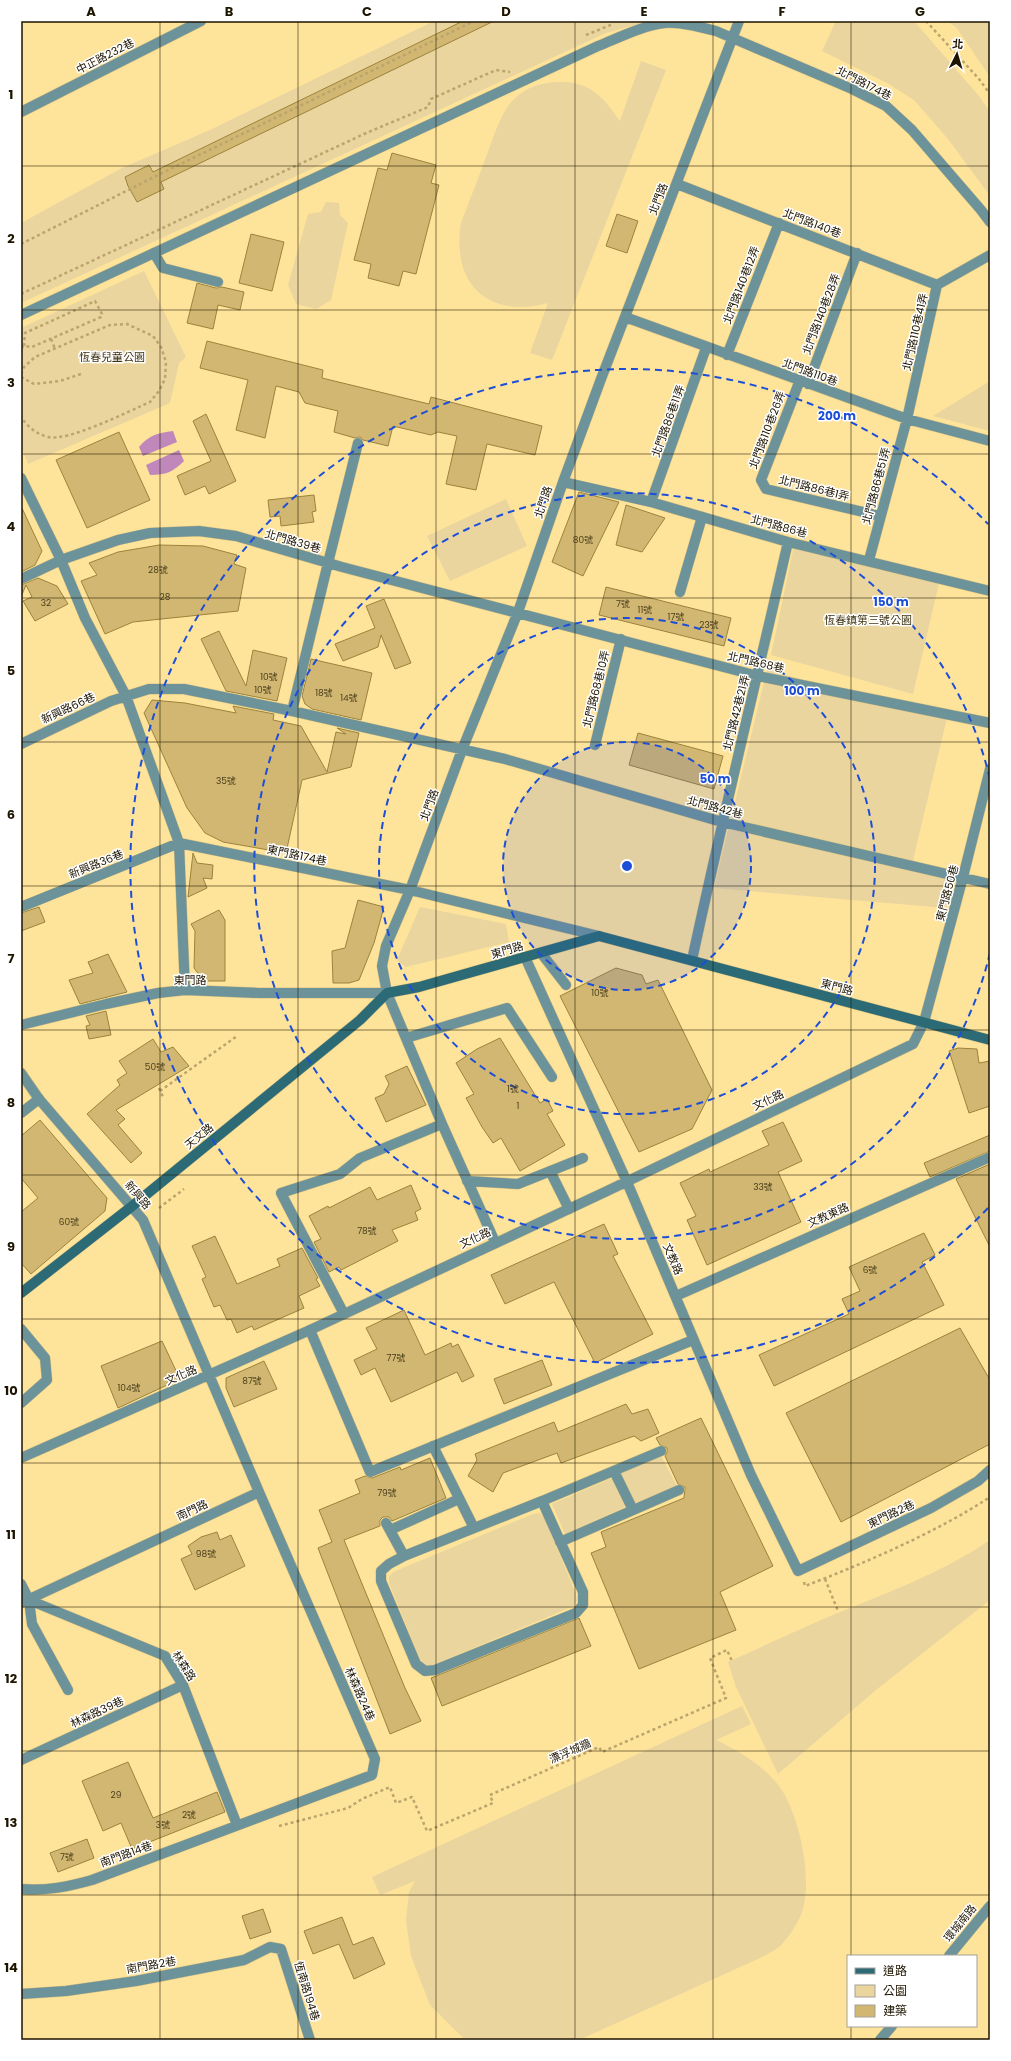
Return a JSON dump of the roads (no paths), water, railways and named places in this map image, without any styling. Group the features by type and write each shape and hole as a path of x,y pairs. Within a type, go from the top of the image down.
{"main road":[{"name":"東門路","path":"387,993 419,987 599,936 990,1040"},
{"name":"天文路","path":"21,1293 131,1207 360,1020 387,993"}],"street":[{"name":"中正路232巷","path":"21,112 201,21"},
{"name":"北門路","path":"495,1242 442,1124 387,993 382,966 383,956 410,890 462,750 518,612 563,482 624,317 677,184 739,21"},
{"name":"北門路174巷","path":"21,314 598,46 632,32 664,23 695,26 733,38 852,89 886,106 912,130 982,210 990,222"},
{"name":"北門路140巷","path":"677,184 937,285"},
{"name":"北門路140巷12弄","path":"727,355 778,223"},
{"path":"154,252 163,268 218,282"},
{"name":"北門路140巷28弄","path":"804,382 857,253"},
{"name":"北門路110巷41弄","path":"907,419 937,285 990,255"},
{"name":"北門路110巷","path":"624,317 706,348 907,419 990,441"},
{"name":"北門路86巷11弄","path":"651,502 706,348"},
{"name":"北門路110巷26弄","path":"766,488 761,480 804,382"},
{"name":"北門路86巷51弄","path":"869,560 907,419"},
{"path":"292,711 358,443"},
{"path":"21,478 61,560 85,618 126,696 180,843 185,990"},
{"name":"北門路86巷","path":"563,482 651,502 788,542 869,560 990,591"},
{"name":"北門路86巷1弄","path":"766,488 880,516"},
{"path":"680,592 702,517"},
{"name":"北門路39巷","path":"21,578 61,560 125,538 150,533 199,531 236,536 328,563 518,612"},
{"name":"北門路42巷21弄","path":"692,960 722,822 758,676 788,542"},
{"name":"北門路68巷","path":"518,612 758,676 990,723"},
{"name":"北門路68巷10弄","path":"595,745 621,639"},
{"path":"126,696 149,689 184,689 292,711 462,750"},
{"name":"新興路66巷","path":"21,744 126,696"},
{"name":"北門路42巷","path":"462,750 505,760 722,822 990,884"},
{"name":"東門路50巷","path":"924,1022 964,877 990,769"},
{"name":"東門路174巷","path":"180,843 410,890 599,936"},
{"name":"新興路36巷","path":"21,907 180,843"},
{"path":"541,953 566,985"},
{"name":"文教路","path":"525,957 627,1182 751,1475 798,1571"},
{"name":"東門路","path":"21,1026 106,1004 158,993 185,990 259,993 387,993"},
{"path":"406,1038 507,1008 552,1077"},
{"name":"文化路","path":"21,1458 210,1376 310,1330 495,1242 627,1182 913,1044 924,1022"},
{"name":"新興路","path":"21,1073 39,1099 143,1220 210,1376"},
{"path":"21,1113 39,1099"},
{"path":"344,1314 281,1193 340,1174 360,1158 442,1124"},
{"name":"文教東路","path":"676,1296 990,1156"},
{"path":"467,1181 518,1184 583,1158"},
{"path":"550,1171 569,1209"},
{"path":"21,1329 44,1358 46,1380 21,1402"},
{"path":"310,1330 370,1472 693,1340"},
{"path":"210,1376 259,1492"},
{"path":"433,1446 474,1528"},
{"path":"542,1501 583,1592 583,1605 576,1613 435,1670 425,1671 416,1664 381,1581 381,1571 389,1564 404,1556 542,1501 661,1451"},
{"name":"東門路2巷","path":"798,1571 931,1508 978,1481 990,1470"},
{"path":"614,1471 633,1510"},
{"path":"560,1542 679,1490"},
{"name":"南門路","path":"25,1602 259,1492"},
{"name":"林森路24巷","path":"237,1825 372,1774 375,1759 259,1492"},
{"path":"404,1556 388,1526 459,1499"},
{"path":"21,1584 32,1624 68,1690"},
{"name":"林森路","path":"25,1602 166,1656 183,1685 237,1825"},
{"name":"林森路39巷","path":"21,1760 183,1685"},
{"name":"南門路14巷","path":"21,1889 44,1890 71,1886 237,1825"},
{"name":"環城南路","path":"950,1955 990,1906"},
{"name":"南門路2巷","path":"21,1994 66,1991 136,1981 244,1960 270,1947 281,1949"},
{"name":"恆南路194巷","path":"281,1949 310,2040"},
{"path":"880,2040 891,2027"}],"park label":[{"name":"恆春兒童公園","path":"112,357"},
{"name":"恆春鎮第三號公園","path":"868,620"}]}
